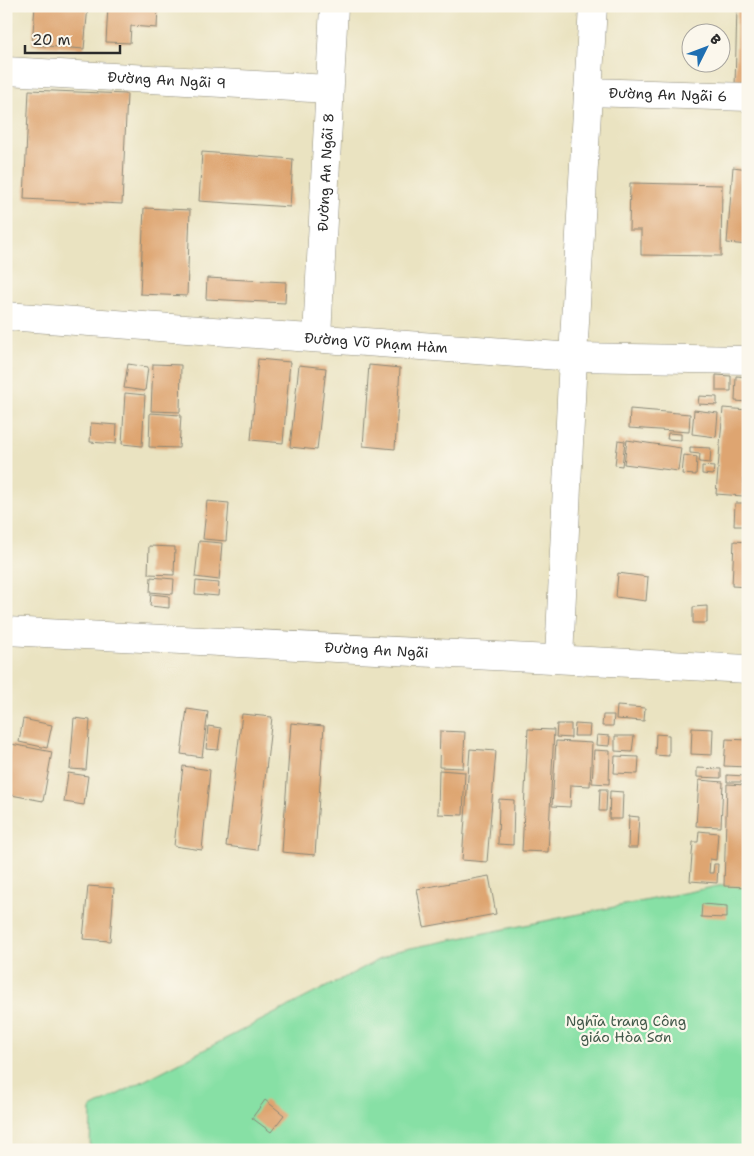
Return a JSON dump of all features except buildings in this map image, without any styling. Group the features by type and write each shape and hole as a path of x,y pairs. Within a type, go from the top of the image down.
{"street":[{"name":"Đường An Ngãi 8","path":"317,337 334,6"},
{"path":"559,659 573,357 593,6"},
{"name":"Đường An Ngãi 9","path":"6,71 329,89"},
{"name":"Đường An Ngãi 6","path":"588,92 748,97"},
{"name":"Đường Vũ Phạm Hàm","path":"6,316 573,357 748,360"},
{"name":"Đường An Ngãi","path":"6,630 748,669"}],"green space":[{"name":"Nghĩa trang Công giáo Hòa Sơn","path":"748,880 748,1150 90,1150 91,1108 396,951"}]}
